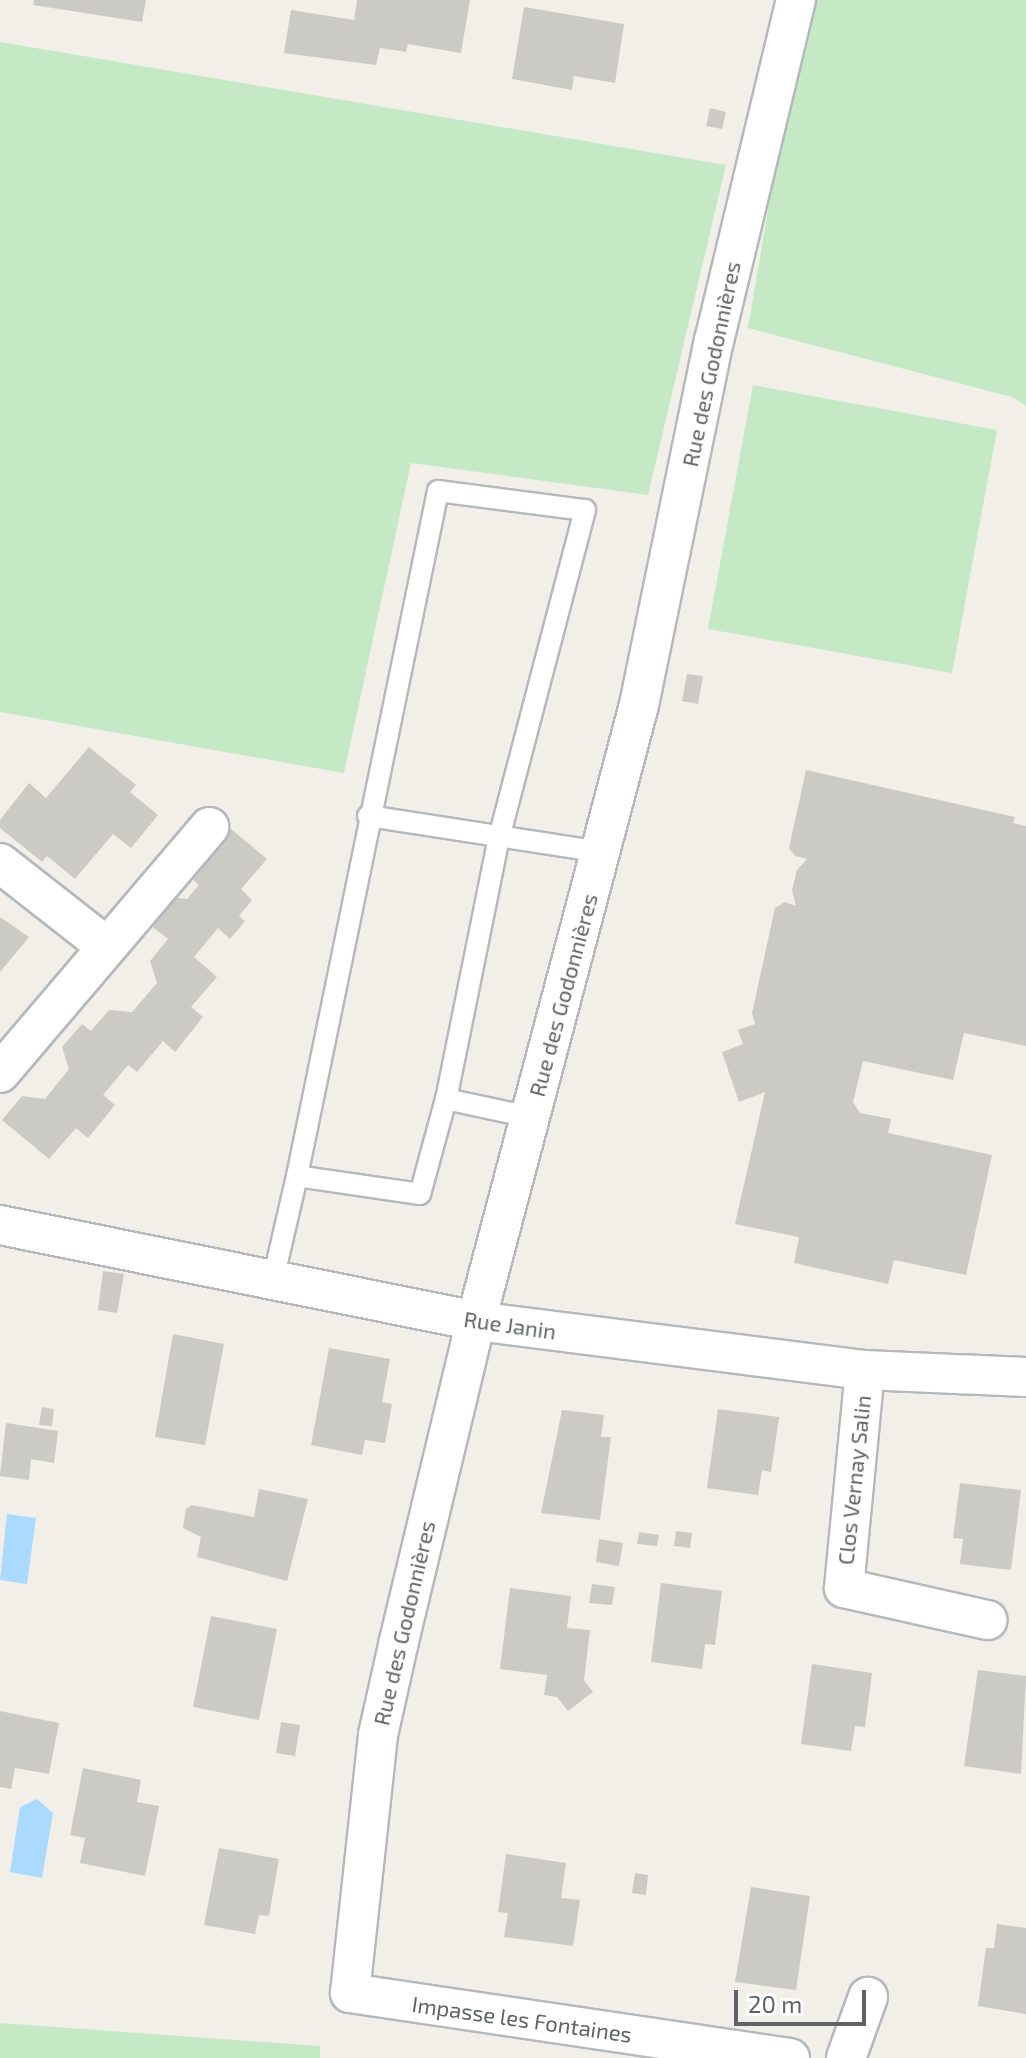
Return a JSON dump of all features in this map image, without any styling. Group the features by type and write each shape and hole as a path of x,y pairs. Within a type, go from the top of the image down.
{"street":[{"name":"Rue des Godonnières","path":"350,1993 378,1735 476,1321 639,705 714,341 796,0"},
{"path":"0,1073 209,827"},
{"path":"0,863 106,946"},
{"name":"Rue Janin","path":"0,1225 476,1321 865,1370 1026,1377"},
{"name":"Clos Vernay Salin","path":"865,1370 844,1588 987,1620"},
{"name":"Impasse les Fontaines","path":"350,1993 790,2058"},
{"path":"846,2058 868,1997"}],"lane":[{"path":"273,1280 438,491 585,510 499,837 446,1099 420,1194 297,1176"},
{"path":"368,816 600,852"},
{"path":"446,1099 530,1117"}],"green space":[{"path":"817,0 1026,0 1026,406 1012,397 748,328 782,128"},
{"path":"0,42 726,165 648,495 411,463 344,773 0,712"},
{"path":"753,385 997,430 952,673 708,629"},
{"path":"0,2023 320,2046 320,2058 0,2058"}],"water":[{"path":"7,1514 36,1518 27,1584 0,1580"},
{"path":"37,1799 53,1813 42,1878 10,1872 20,1807"}],"building":[{"path":"34,0 146,0 142,22 33,5"},
{"path":"357,0 470,0 461,53 408,44 406,52 380,48 376,65 284,53 291,10 354,20"},
{"path":"524,7 624,24 615,83 574,76 572,90 512,79"},
{"path":"710,108 726,112 722,129 706,126"},
{"path":"687,674 703,676 698,704 682,701"},
{"path":"89,747 136,785 130,792 158,815 131,848 113,834 75,879 47,856 42,862 0,828 0,820 29,783 46,798"},
{"path":"806,770 1015,817 1013,823 1026,826 1026,1046 964,1033 953,1080 863,1061 853,1102 860,1113 891,1119 888,1133 992,1155 966,1275 894,1260 888,1284 794,1263 799,1237 735,1224 765,1092 739,1102 722,1052 743,1044 738,1030 755,1024 752,1013 775,908 785,902 796,906 792,890 797,870 807,859 795,856 789,848"},
{"path":"219,819 267,859 241,889 252,900 239,916 245,921 230,939 218,928 194,957 217,977 191,1007 203,1017 175,1052 163,1041 137,1072 128,1065 103,1095 115,1105 88,1138 76,1128 49,1159 2,1120 22,1096 45,1099 69,1069 62,1047 82,1024 91,1031 109,1010 132,1012 157,983 150,961 168,939 144,920 164,896 187,899 199,885 193,880 206,864 201,860"},
{"path":"0,917 29,937 0,972"},
{"path":"103,1271 124,1274 117,1313 98,1310"},
{"path":"173,1334 224,1344 205,1445 155,1437"},
{"path":"329,1348 390,1359 382,1402 392,1404 385,1443 365,1440 362,1455 311,1445"},
{"path":"42,1407 54,1409 52,1426 39,1425"},
{"path":"718,1409 779,1417 771,1472 762,1470 758,1495 707,1488"},
{"path":"562,1410 604,1415 601,1437 611,1437 600,1520 541,1513"},
{"path":"6,1423 58,1431 54,1463 31,1459 29,1480 0,1476"},
{"path":"960,1483 1021,1490 1011,1570 960,1564 963,1539 953,1538"},
{"path":"259,1489 308,1499 287,1581 197,1557 201,1537 183,1528 186,1509 192,1505 254,1517"},
{"path":"676,1531 692,1533 690,1548 674,1546"},
{"path":"639,1532 659,1535 657,1546 637,1544"},
{"path":"599,1539 623,1543 619,1566 596,1562"},
{"path":"661,1583 722,1591 715,1645 705,1644 702,1669 651,1662"},
{"path":"592,1584 615,1587 612,1605 589,1603"},
{"path":"510,1588 571,1596 567,1628 590,1630 584,1680 593,1692 568,1711 557,1697 544,1695 547,1675 500,1669"},
{"path":"211,1616 277,1629 259,1720 193,1707"},
{"path":"812,1664 872,1673 865,1727 855,1726 851,1751 801,1744"},
{"path":"978,1670 1026,1676 1021,1774 964,1766"},
{"path":"0,1711 59,1723 49,1774 15,1768 11,1789 0,1787"},
{"path":"281,1722 300,1725 295,1756 276,1753"},
{"path":"83,1768 141,1780 137,1802 159,1806 145,1876 80,1863 85,1838 70,1835"},
{"path":"219,1848 279,1859 269,1916 259,1915 255,1934 204,1925"},
{"path":"506,1854 566,1863 561,1898 580,1900 573,1946 504,1937 508,1913 498,1912"},
{"path":"635,1873 648,1875 646,1895 632,1893"},
{"path":"751,1887 810,1896 796,1990 735,1982"},
{"path":"997,1924 1026,1928 1026,2014 978,2006 986,1948 994,1948"}]}
